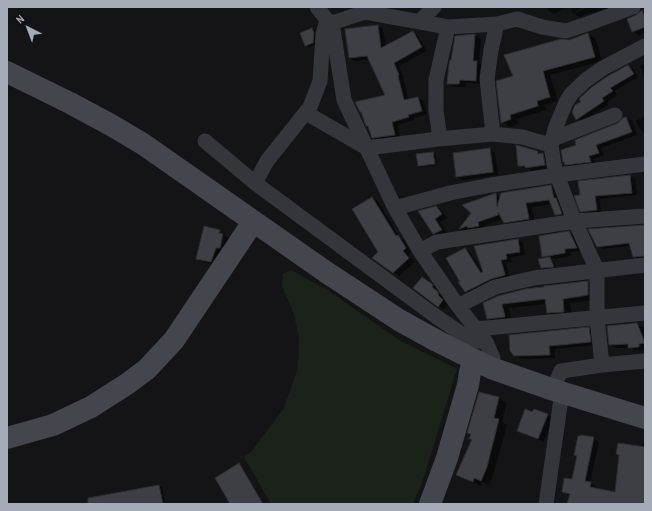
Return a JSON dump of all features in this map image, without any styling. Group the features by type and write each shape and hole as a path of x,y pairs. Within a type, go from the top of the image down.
{"street":[{"path":"317,7 329,21 344,100 395,208 420,251 458,306 486,342 493,358 470,372 468,385 447,458 430,504"},
{"path":"420,21 434,7"},
{"path":"255,183 266,162 310,107 320,81 323,34 329,21 367,10 448,26 497,24 521,13 542,27 566,30 633,7"},
{"path":"493,134 487,79 491,50 497,24"},
{"path":"440,138 436,111 436,80 448,26"},
{"path":"602,365 597,318 597,270 572,215 557,175 554,165 552,142 555,129 566,102 572,93 586,80 603,68 645,46"},
{"path":"7,72 70,103 130,136 176,166 253,222 399,320 483,364 558,391 645,418"},
{"path":"306,113 367,148 440,138 493,134 552,142 615,115"},
{"path":"205,141 255,183 434,315 463,335 478,341 486,342"},
{"path":"395,208 457,192 557,175 645,164"},
{"path":"420,251 437,242 576,221 645,216"},
{"path":"7,438 53,425 91,408 128,384 147,369 174,340 253,222"},
{"path":"458,306 495,287 534,278 645,265"},
{"path":"476,329 645,313"},
{"path":"546,504 558,391 557,380 561,371 645,361"}],"shaded area":[{"path":"291,270 329,291 399,340 457,369 423,480 413,504 271,504 244,457 251,452 284,408 298,368 299,338 294,314 282,286 283,274"}],"building":[{"path":"642,10 645,18 645,27 632,32 627,19 636,15"},
{"path":"378,25 381,48 413,31 422,47 394,63 399,75 404,100 418,97 422,111 392,122 395,135 372,138 368,126 366,126 361,112 355,102 385,95 367,56 349,58 345,29"},
{"path":"312,28 314,33 313,43 305,46 300,33"},
{"path":"588,33 595,57 543,71 550,97 537,101 538,106 510,115 511,119 501,123 496,81 513,76 504,55 561,39 569,40"},
{"path":"475,34 473,61 477,61 476,81 460,80 459,84 447,84 455,36"},
{"path":"628,65 634,74 610,88 613,91 602,98 604,101 576,120 572,112 575,105 581,102 579,99 592,87"},
{"path":"626,117 632,132 596,145 599,153 589,156 591,162 565,165 561,150 576,145 575,140 618,123"},
{"path":"516,145 537,151 538,154 543,153 545,165 525,168 525,166 518,166"},
{"path":"490,148 493,172 456,177 453,153"},
{"path":"433,152 435,164 418,166 416,154"},
{"path":"630,175 632,193 595,196 597,210 580,212 574,196 580,195 578,181"},
{"path":"551,185 554,198 556,198 562,214 555,215 549,200 526,203 529,219 504,223 498,212 498,215 478,222 479,226 468,228 467,226 459,229 471,213 462,205 496,193 497,207 501,193"},
{"path":"372,197 396,236 398,235 406,248 403,251 409,258 393,273 372,258 378,252 352,209"},
{"path":"436,206 442,214 435,219 442,230 433,234 418,211"},
{"path":"645,225 645,256 633,257 629,243 597,247 588,229"},
{"path":"204,226 220,230 219,233 223,234 220,248 216,248 211,262 196,259"},
{"path":"569,231 577,248 565,249 565,253 542,257 539,236"},
{"path":"518,239 520,252 506,254 507,259 501,260 505,275 491,279 465,292 458,282 460,282 446,258 465,248 481,273 483,272 474,246"},
{"path":"550,257 554,267 541,268 538,259"},
{"path":"422,277 433,285 432,287 437,291 439,294 438,295 443,300 438,307 413,288"},
{"path":"588,281 588,295 563,299 564,312 547,313 545,299 502,304 505,317 487,319 483,303 498,296 525,289"},
{"path":"637,323 645,343 639,344 639,347 628,348 628,344 609,345 607,326"},
{"path":"589,327 591,342 549,346 550,355 514,356 510,351 509,335"},
{"path":"479,392 499,397 494,418 499,419 487,467 481,481 474,478 473,482 456,475 472,439 469,439 471,434 467,433"},
{"path":"525,409 532,412 534,409 548,414 538,439 517,431"},
{"path":"578,436 594,437 585,481 591,482 590,487 615,492 619,455 616,454 618,443 645,447 645,504 567,504 570,494 562,492 564,478 572,479 577,456 574,455"},
{"path":"239,463 263,504 230,504 215,478"},
{"path":"159,485 163,504 88,504 88,498"}]}
